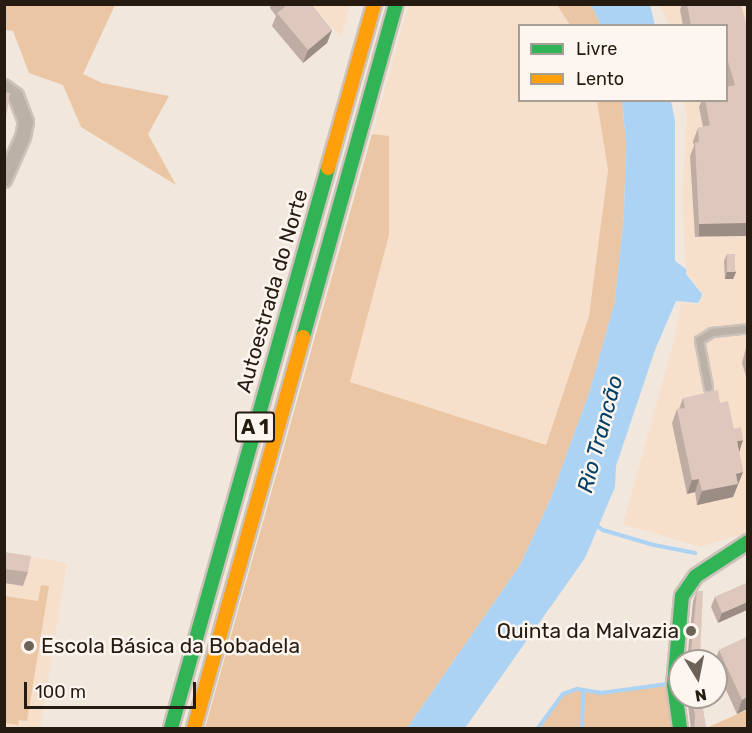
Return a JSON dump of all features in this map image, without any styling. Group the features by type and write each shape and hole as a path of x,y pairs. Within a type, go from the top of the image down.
{"main road":[{"name":"Autoestrada do Norte","path":"171,729 374,4"},
{"name":"Autoestrada do Norte","path":"194,729 396,4"},
{"path":"680,729 674,685 677,628 682,596 688,584 696,576 747,542"}],"street":[{"path":"4,87 16,96 26,122 11,152 4,180"}],"lane":[{"path":"708,387 699,340 712,332 747,328"}],"shaded area":[{"path":"4,5 115,5 83,74 102,83 169,96 148,134 176,185 81,127 63,85 29,73 13,31 5,30"},
{"path":"311,5 350,5 341,37"},
{"path":"408,5 557,5 569,24 518,24 518,102 597,102 608,170 589,316 546,445 350,382 389,235 388,136 372,134"},
{"path":"557,5 591,5 600,24 569,24"},
{"path":"660,5 747,5 747,533 700,547 623,524 673,344 681,303 699,304 703,294 687,274 685,261 682,194 687,118 684,102 728,102 728,24 669,24"},
{"path":"597,102 622,102 626,143 624,213 615,301 590,390 550,500 520,565 407,728 205,728 372,134 389,136 389,235 350,382 546,445 589,316 608,170"},
{"name":"Escola Básica da Bobadela","path":"4,552 67,563 40,728 5,728"},
{"path":"41,585 49,586 27,721 19,720 18,725 5,723 5,596 38,601"},
{"path":"652,684 667,684 668,709 672,709 676,728 538,728 563,694 577,689 601,693"},
{"path":"747,710 747,728 706,728"}],"water":[{"path":"591,5 650,5 655,24 600,24"},
{"name":"Rio Trancão","path":"622,102 671,102 675,121 675,261 686,269 686,274 702,294 701,298 698,303 676,301 655,350 616,466 615,487 585,558 465,728 407,728 520,565 550,500 590,390 615,301 624,213 626,143"}],"building":[{"path":"283,4 311,4 332,30 308,50 277,13 285,7"},
{"path":"687,4 741,4 747,27 747,223 699,224 695,143 699,142 698,128 710,125 705,102 728,102 728,87 735,85 728,62 728,24 691,24"},
{"path":"4,13 8,14 4,40"},
{"path":"4,92 10,93 6,118 4,117"},
{"path":"727,254 735,254 735,272 727,272"},
{"path":"718,390 720,403 728,401 734,429 741,427 743,440 737,441 743,472 736,474 738,484 702,491 699,479 692,480 677,409 685,408 683,398"},
{"path":"4,552 31,556 28,572 4,569"},
{"path":"747,583 747,602 722,613 715,597"},
{"path":"697,591 703,591 700,649 691,649"},
{"path":"747,637 747,697 742,700 728,670 728,649 721,649"},
{"path":"694,709 703,709 706,729 694,729"}],"waterway":[{"path":"596,525 603,530 654,545 695,553"},
{"path":"538,728 563,694 577,689 601,693 667,684"},
{"path":"582,728 583,690"}],"traffic: fast":[{"path":"303,337 396,4"},
{"path":"171,728 328,168"},
{"path":"680,728 674,685 682,596 696,576 748,542"}],"traffic: slow":[{"path":"328,168 374,4"},
{"path":"194,728 303,337"}],"place":[{"name":"Quinta da Malvazia","path":"691,631"},
{"name":"Escola Básica da Bobadela","path":"29,646"}]}
